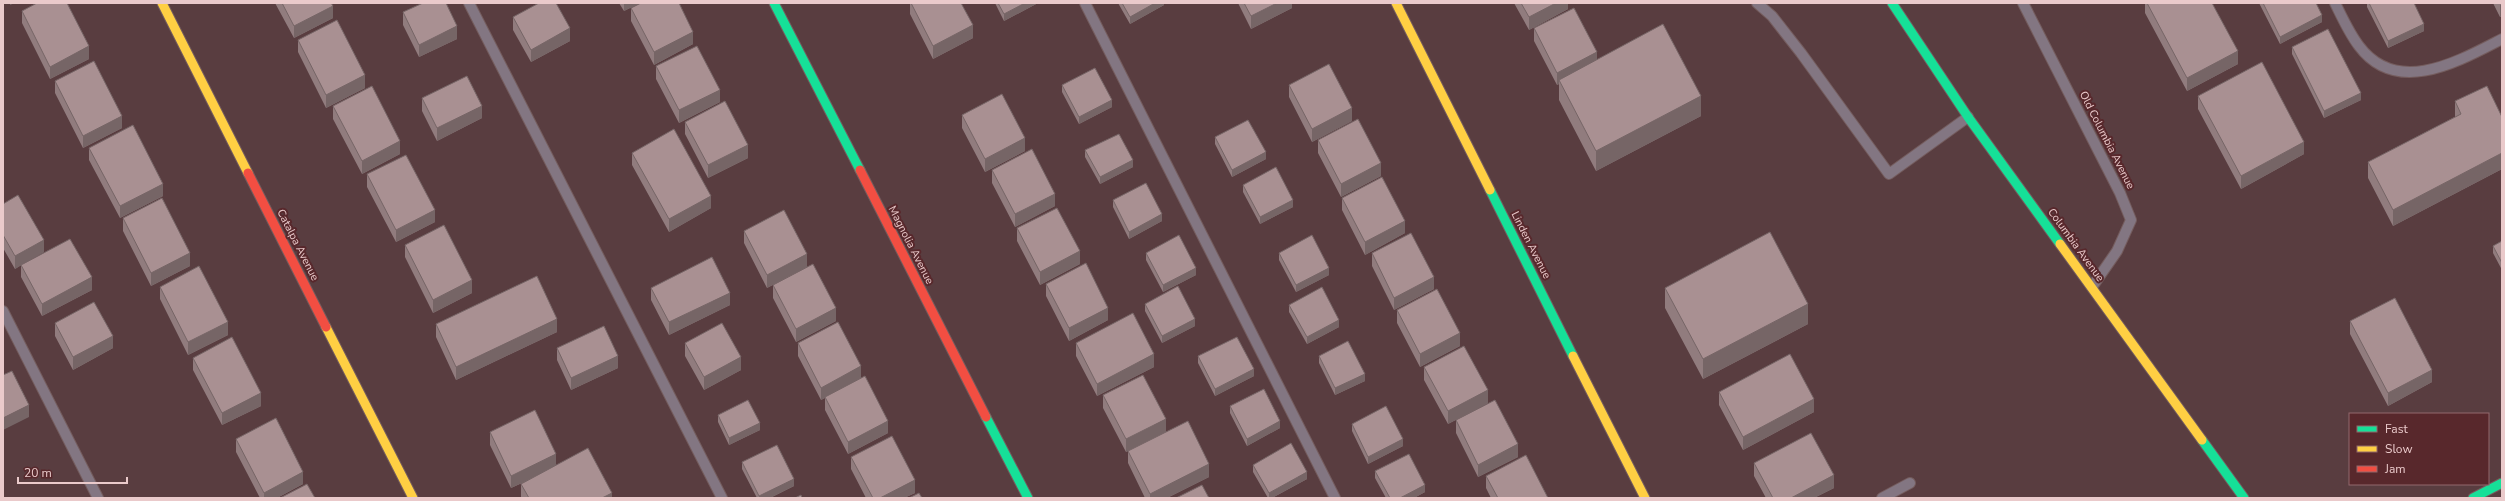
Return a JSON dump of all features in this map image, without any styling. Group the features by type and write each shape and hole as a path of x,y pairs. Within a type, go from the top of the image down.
{"street":[{"name":"Catalpa Avenue","path":"162,3 413,498"},
{"path":"469,3 722,498"},
{"name":"Magnolia Avenue","path":"774,3 1028,498"},
{"path":"1084,3 1335,498"},
{"name":"Linden Avenue","path":"1396,3 1645,498"},
{"path":"1757,3 1772,16 1801,53 1889,174 1968,117"},
{"name":"Columbia Avenue","path":"1892,3 1968,117 2244,498"},
{"name":"Old Columbia Avenue","path":"2023,3 2120,193 2131,220 2117,251 2092,287"},
{"path":"2335,3 2359,46 2372,59 2403,73 2429,70 2455,63 2502,39"},
{"path":"3,311 98,498"},
{"path":"1882,498 1910,483"},
{"path":"2473,498 2502,483"}],"building":[{"path":"37,3 67,3 89,46 50,67 22,11"},
{"path":"282,3 331,3 333,6 294,26"},
{"path":"423,3 446,3 457,26 419,45 403,12"},
{"path":"539,3 556,3 570,28 531,50 513,17"},
{"path":"641,3 679,3 693,32 654,52 631,8"},
{"path":"911,3 961,3 973,25 933,46"},
{"path":"998,3 1025,3 1004,14"},
{"path":"1122,3 1155,3 1130,17"},
{"path":"1244,3 1277,3 1251,16"},
{"path":"1521,3 1556,3 1529,17"},
{"path":"2147,3 2212,3 2238,51 2187,78"},
{"path":"2263,3 2316,3 2322,15 2280,37"},
{"path":"2369,3 2414,3 2424,24 2388,41"},
{"path":"1574,8 1597,52 1557,73 1534,28"},
{"path":"337,20 365,75 326,95 298,40"},
{"path":"1663,24 1701,96 1596,151 1559,80"},
{"path":"2328,29 2361,93 2324,111 2292,47"},
{"path":"697,46 720,90 679,110 656,66"},
{"path":"94,61 122,116 83,136 55,81"},
{"path":"2262,62 2304,142 2241,176 2198,96"},
{"path":"1329,64 1352,108 1312,129 1289,85"},
{"path":"1095,68 1112,100 1079,117 1062,85"},
{"path":"467,76 482,106 437,128 422,98"},
{"path":"372,86 400,141 362,161 333,106"},
{"path":"2487,86 2502,117 2502,153 2393,210 2368,162 2461,114 2455,101"},
{"path":"1002,94 1025,138 985,159 962,115"},
{"path":"725,101 748,145 708,165 685,122"},
{"path":"1358,119 1381,163 1341,184 1318,140"},
{"path":"1248,120 1266,152 1232,170 1215,137"},
{"path":"133,125 163,184 120,206 89,148"},
{"path":"674,129 711,196 669,219 632,153"},
{"path":"1119,134 1133,160 1100,177 1085,150"},
{"path":"1032,149 1055,194 1015,214 992,170"},
{"path":"406,155 435,210 396,230 367,174"},
{"path":"1276,167 1293,200 1260,217 1243,185"},
{"path":"1382,177 1405,221 1365,242 1342,198"},
{"path":"1146,183 1162,214 1129,232 1113,200"},
{"path":"18,195 44,240 15,256 3,235 3,204"},
{"path":"162,198 190,253 151,273 123,218"},
{"path":"1057,208 1080,251 1040,272 1017,228"},
{"path":"784,210 807,254 767,275 744,231"},
{"path":"444,225 472,280 433,300 405,245"},
{"path":"1770,232 1808,304 1703,359 1665,288"},
{"path":"1411,233 1434,277 1394,298 1372,253"},
{"path":"1179,235 1196,268 1163,285 1146,253"},
{"path":"1312,235 1329,268 1296,285 1279,253"},
{"path":"70,239 92,277 42,304 21,265"},
{"path":"2502,241 2502,263 2493,246"},
{"path":"712,257 730,293 669,322 651,288"},
{"path":"1086,263 1108,308 1069,328 1046,284"},
{"path":"813,264 836,308 796,329 773,285"},
{"path":"199,266 228,322 188,342 160,287"},
{"path":"537,276 557,319 456,367 436,324"},
{"path":"1178,286 1195,319 1162,336 1145,304"},
{"path":"1322,287 1339,320 1307,337 1289,305"},
{"path":"1437,289 1460,333 1420,354 1397,310"},
{"path":"2395,298 2432,370 2388,393 2350,321"},
{"path":"94,302 113,336 73,357 55,323"},
{"path":"1133,313 1154,354 1097,384 1076,343"},
{"path":"838,322 861,366 821,388 798,343"},
{"path":"722,323 741,357 704,377 685,343"},
{"path":"604,326 618,356 571,378 557,348"},
{"path":"232,337 261,393 222,413 193,358"},
{"path":"1237,337 1254,369 1215,389 1198,356"},
{"path":"1348,341 1365,374 1335,388 1319,356"},
{"path":"1464,346 1488,390 1448,411 1424,367"},
{"path":"1790,354 1814,399 1743,437 1719,392"},
{"path":"12,371 29,405 3,418 3,375"},
{"path":"1143,375 1166,419 1126,439 1103,395"},
{"path":"865,376 888,421 848,442 825,397"},
{"path":"1264,389 1280,421 1247,439 1230,406"},
{"path":"748,400 760,423 729,438 718,415"},
{"path":"1495,400 1518,444 1478,465 1456,420"},
{"path":"1386,406 1403,439 1368,457 1352,424"},
{"path":"535,410 556,454 511,476 490,432"},
{"path":"276,418 303,472 264,493 236,439"},
{"path":"1188,421 1209,464 1150,494 1128,451"},
{"path":"1811,433 1834,475 1791,498 1773,498 1754,463"},
{"path":"892,436 915,480 880,498 873,498 851,457"},
{"path":"1291,443 1307,472 1269,493 1253,465"},
{"path":"777,445 794,479 759,496 742,462"},
{"path":"588,448 612,493 602,498 529,498 521,484"},
{"path":"1409,454 1425,485 1400,498 1390,498 1375,471"},
{"path":"1526,455 1548,498 1498,498 1486,476"},
{"path":"307,484 315,498 280,498"},
{"path":"1202,485 1209,498 1176,498"},
{"path":"919,493 922,498 909,498"},
{"path":"801,495 802,498 795,498"}],"traffic: fast":[{"path":"774,3 860,170"},
{"path":"1892,3 1968,117 2060,244"},
{"path":"1490,190 1573,356"},
{"path":"986,417 1028,498"},
{"path":"2202,440 2244,498"},
{"path":"2473,498 2502,483"}],"traffic: slow":[{"path":"162,3 248,173"},
{"path":"1396,3 1490,190"},
{"path":"2060,244 2202,440"},
{"path":"326,327 413,498"},
{"path":"1573,356 1645,498"}],"traffic: jam":[{"path":"860,170 986,417"},
{"path":"248,173 326,327"}]}
